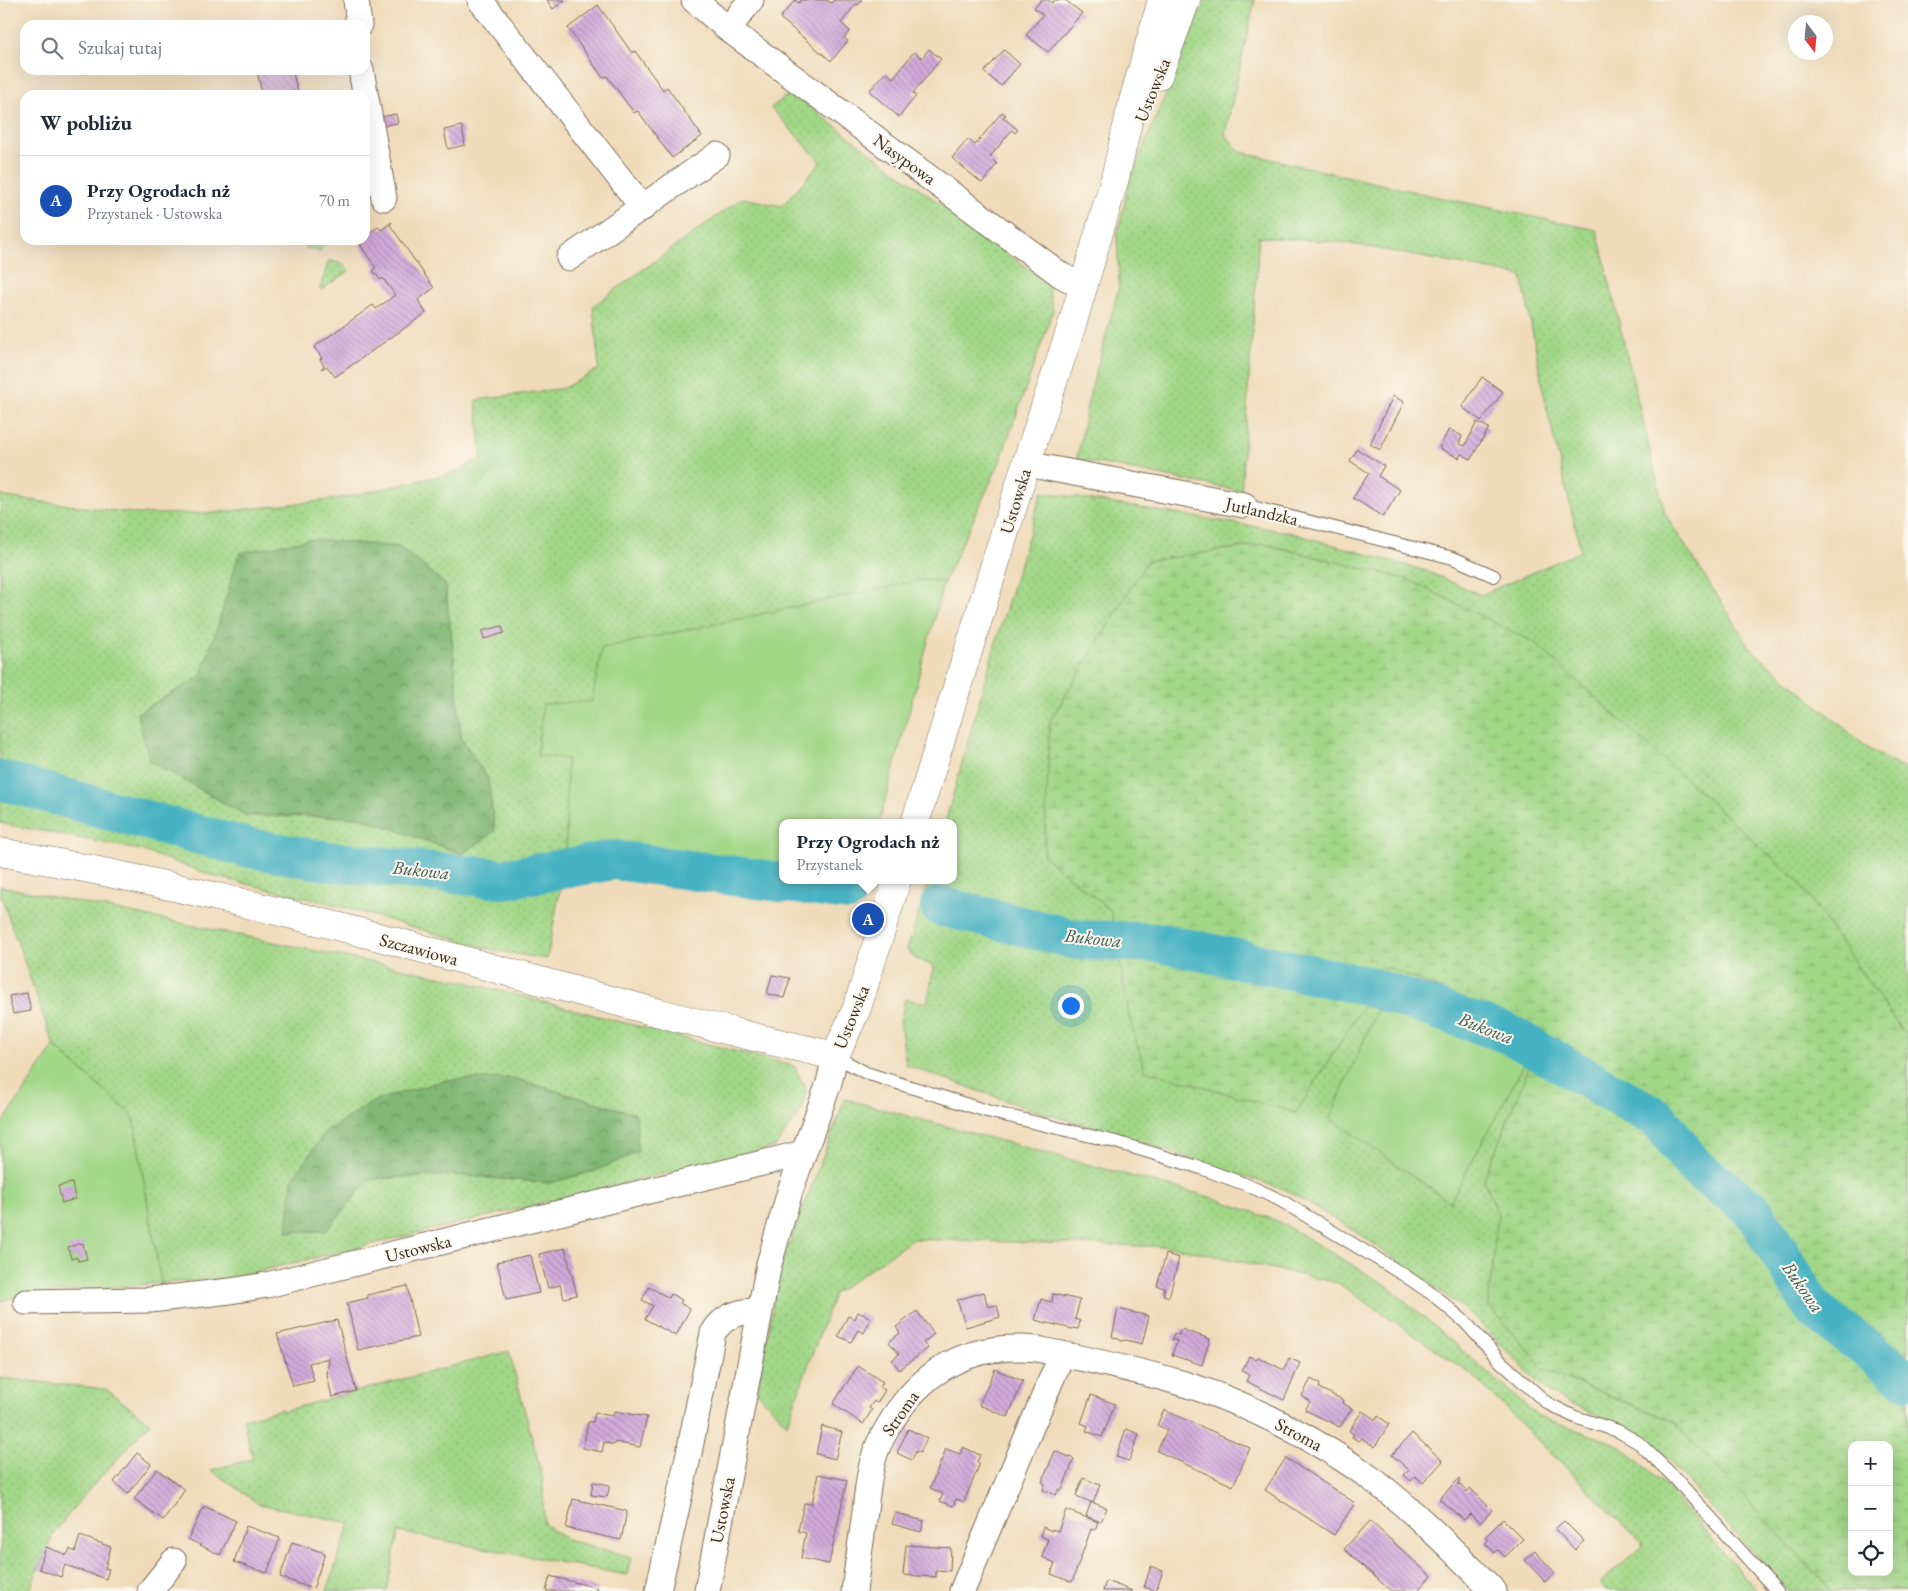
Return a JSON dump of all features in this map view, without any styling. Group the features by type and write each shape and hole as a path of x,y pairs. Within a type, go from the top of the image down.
{"street":[{"path":"356,0 358,20"},
{"path":"480,0 642,208"},
{"name":"Nasypowa","path":"694,0 728,29 1060,275 1083,287"},
{"path":"728,29 751,0"},
{"name":"Ustowska","path":"916,819 1083,287 1115,178 1133,101 1162,0"},
{"name":"Ustowska","path":"1115,178 1146,107 1186,0"},
{"path":"362,75 365,90"},
{"path":"370,120 384,198"},
{"path":"569,258 717,155"},
{"name":"Jutlandzka","path":"1026,464 1244,505"},
{"name":"Szczawiowa","path":"0,852 69,864 369,935 736,1034 835,1056"},
{"name":"Ustowska","path":"707,1591 773,1247 803,1153 829,1082 835,1056 857,1008 896,884"},
{"name":"Ustowska","path":"26,1302 150,1300 230,1292 267,1285 803,1153"},
{"path":"658,1591 689,1453 713,1333 718,1325 731,1315 750,1310 760,1311"},
{"name":"Stroma","path":"854,1591 869,1478 876,1452 893,1419 910,1396 936,1372 950,1363 991,1350 1021,1348 1062,1354 1140,1371 1207,1391 1265,1416 1329,1450 1363,1472 1399,1501 1494,1591"},
{"path":"962,1591 1062,1354"},
{"path":"150,1591 174,1561"}],"lane":[{"name":"Jutlandzka","path":"1244,505 1453,558 1494,576"},
{"path":"835,1056 866,1073 987,1111 1116,1142 1201,1168 1280,1200 1432,1294 1465,1322 1501,1362 1547,1403 1575,1417 1618,1431 1639,1443 1673,1476 1777,1591"}],"green space":[{"path":"1205,0 1255,0 1225,134 1240,152 1433,196 1597,230 1665,514 1752,650 1870,750 1908,771 1908,1591 1788,1591 1649,1439 1548,1393 1469,1312 1361,1235 1286,1190 1109,1132 1033,1110 906,1065 900,1022 905,999 927,1003 934,966 914,958 907,950 928,884 957,884 957,819 946,819 997,638 1042,492 1288,532 1426,571 1481,595 1581,551 1546,405 1522,276 1341,242 1259,237 1241,491 1077,459 1088,401 1119,287 1117,235 1130,180"},
{"path":"791,92 1047,282 1053,311 999,464 944,582 921,580 592,702 537,754 567,759 566,858 547,959 497,951 332,904 217,877 140,850 0,823 0,494 5,497 140,514 212,513 337,499 453,473 482,458 476,400 564,388 599,369 593,306 742,198 782,206 821,162 771,108","holes":["445,584 461,738 488,779 463,854 360,817 247,815 150,761 137,713 200,677 218,625"]},
{"path":"306,245 323,245 320,252 305,247"},
{"path":"329,260 345,265 349,271 321,290 320,288"},
{"path":"311,539 400,547 445,584 461,738 488,779 495,831 463,854 360,817 247,816 150,761 137,713 200,677 218,625 239,553"},
{"path":"1264,544 1409,580 1535,643 1798,881 1908,1039 1908,1591 1832,1591 1673,1421 1545,1370 1488,1305 1498,1214 1484,1179 1543,1033 1387,967 1296,1113 1145,1070 1130,1021 1111,911 1044,856 1050,721 1147,561"},
{"path":"921,580 944,582 880,819 779,819 779,875 615,853 566,858 567,759 537,755 543,704 592,701 602,648"},
{"path":"840,884 863,884 862,887"},
{"path":"0,886 458,980 794,1066 806,1088 802,1110 775,1147 231,1278 161,1283 133,1116 54,1046 0,893","holes":["512,1078 636,1115 595,1171 549,1183 455,1175 370,1179"]},
{"path":"1381,1001 1528,1057 1450,1202 1330,1118"},
{"path":"54,1046 133,1116 161,1283 26,1295 0,1301 0,1127"},
{"path":"512,1078 636,1114 638,1152 595,1171 549,1183 455,1175 370,1179 326,1231 287,1232 292,1180 325,1132 376,1100 446,1080"},
{"path":"845,1099 1217,1199 1280,1222 1389,1287 1538,1416 1619,1445 1661,1481 1757,1591 1606,1591 1600,1583 1643,1545 1472,1375 1338,1283 1174,1247 913,1239 834,1294 787,1424 757,1392 780,1268"},
{"path":"509,1351 543,1480 544,1524 566,1539 631,1557 627,1575 398,1532 387,1591 327,1591 350,1523 259,1504 211,1470 253,1459 243,1419 282,1409 283,1411"},
{"path":"0,1378 106,1389 150,1423 79,1501 53,1534 29,1591 0,1591"}],"building":[{"path":"547,0 565,0 553,9"},
{"path":"795,0 799,3 801,0 827,0 831,3 834,0 862,0 858,5 856,4 841,23 850,31 844,38 848,41 831,61 780,18"},
{"path":"1041,0 1048,0 1052,3 1055,0 1065,0 1082,13 1048,52 1026,35 1043,15 1034,8"},
{"path":"598,5 632,53 635,51 663,90 667,87 702,136 672,158 638,111 634,113 607,76 603,78 568,28"},
{"path":"929,49 941,59 913,93 916,96 899,117 869,91 886,72 893,78 914,52 922,58"},
{"path":"1004,50 1020,64 1001,86 984,72"},
{"path":"258,75 293,75 297,90 261,90"},
{"path":"1002,112 1006,115 1003,117 1018,130 1015,133 1012,130 990,157 997,164 982,183 952,158 968,139 975,145"},
{"path":"396,114 398,123 382,126 381,117"},
{"path":"462,126 465,145 448,149 444,130"},
{"path":"392,222 390,225 434,288 418,300 426,313 335,377 327,366 321,369 324,366 320,359 322,358 314,347 373,305 376,309 395,295 383,278 380,280 373,270 376,268 360,245 370,245 370,232 378,227 381,230"},
{"path":"1482,377 1503,392 1481,421 1462,407"},
{"path":"1393,396 1404,402 1380,450 1370,444"},
{"path":"1477,422 1489,428 1471,459 1461,454 1459,458 1439,448 1449,429 1462,436 1459,444 1465,446"},
{"path":"1357,449 1384,466 1378,476 1400,490 1383,517 1353,498 1369,473 1350,461"},
{"path":"502,626 504,633 484,639 482,631"},
{"path":"772,975 790,978 784,998 767,994"},
{"path":"27,993 31,1011 13,1014 9,996"},
{"path":"72,1183 75,1199 62,1203 58,1186"},
{"path":"83,1243 87,1259 78,1261 77,1257 71,1259 68,1247"},
{"path":"565,1248 577,1295 564,1298 560,1285 548,1288 539,1254"},
{"path":"1166,1254 1179,1258 1169,1297 1163,1295 1165,1288 1157,1286"},
{"path":"530,1255 539,1293 506,1300 497,1262"},
{"path":"407,1286 418,1337 358,1350 347,1303 368,1298 367,1295"},
{"path":"649,1287 669,1298 671,1294 682,1300 680,1303 690,1309 676,1336 645,1319 653,1306 642,1300"},
{"path":"984,1292 988,1307 997,1305 1000,1317 966,1327 957,1300"},
{"path":"1053,1294 1080,1300 1075,1319 1080,1321 1078,1329 1035,1320 1041,1299 1052,1302"},
{"path":"1118,1309 1149,1316 1142,1344 1126,1340 1121,1341 1119,1338 1112,1337"},
{"path":"917,1311 934,1334 923,1343 928,1348 899,1370 892,1360 899,1354 889,1342 900,1333 896,1327"},
{"path":"858,1312 871,1318 864,1333 858,1330 851,1342 838,1336 848,1316 855,1319"},
{"path":"337,1320 356,1391 332,1397 327,1375 329,1358 309,1363 314,1381 293,1386 277,1334"},
{"path":"1181,1329 1210,1339 1202,1365 1172,1355 1177,1341 1172,1340 1174,1333 1179,1335"},
{"path":"1249,1356 1256,1360 1258,1357 1284,1370 1289,1358 1300,1363 1284,1400 1246,1381 1249,1375 1242,1371"},
{"path":"858,1366 883,1382 880,1387 885,1390 877,1403 874,1401 869,1408 872,1410 863,1424 833,1404"},
{"path":"995,1369 1023,1381 1008,1417 979,1405"},
{"path":"1311,1379 1320,1384 1319,1388 1343,1400 1342,1403 1352,1408 1340,1427 1305,1410 1310,1401 1302,1396"},
{"path":"1091,1395 1115,1404 1102,1437 1086,1431 1088,1426 1081,1423"},
{"path":"1164,1410 1250,1448 1233,1486 1157,1451 1167,1430 1157,1425"},
{"path":"614,1411 647,1417 640,1447 615,1442 614,1445 604,1442 602,1452 583,1448 588,1422 593,1422 595,1413 613,1416"},
{"path":"1362,1411 1376,1420 1378,1416 1389,1424 1375,1447 1361,1438 1358,1441 1352,1437 1354,1434 1349,1431"},
{"path":"822,1426 842,1432 835,1459 816,1454"},
{"path":"908,1429 927,1438 920,1453 916,1451 912,1460 897,1453"},
{"path":"1126,1429 1139,1434 1129,1461 1116,1457"},
{"path":"1412,1433 1443,1461 1423,1483 1415,1476 1411,1481 1404,1475 1409,1470 1392,1455"},
{"path":"963,1447 980,1455 977,1462 980,1463 964,1502 956,1499 953,1506 940,1501 943,1494 930,1488 946,1449 960,1454"},
{"path":"1055,1451 1074,1459 1062,1490 1059,1489 1056,1495 1043,1490 1045,1484 1042,1482"},
{"path":"137,1453 151,1464 128,1494 114,1482"},
{"path":"1286,1458 1355,1503 1334,1535 1265,1490"},
{"path":"157,1469 185,1490 163,1520 134,1499"},
{"path":"818,1474 847,1480 829,1564 801,1558 806,1533 798,1531 804,1503 812,1504"},
{"path":"1083,1478 1100,1485 1093,1503 1076,1496"},
{"path":"1460,1478 1461,1480 1458,1483 1467,1492 1470,1488 1492,1510 1480,1523 1470,1514 1464,1520 1439,1499"},
{"path":"593,1482 610,1485 607,1497 591,1495"},
{"path":"573,1499 627,1511 621,1540 566,1528"},
{"path":"1091,1502 1107,1508 1101,1522 1086,1516"},
{"path":"204,1506 236,1521 220,1555 188,1539"},
{"path":"1066,1510 1098,1522 1095,1530 1091,1529 1072,1582 1051,1574 1055,1563 1042,1557 1048,1539 1040,1536 1043,1527 1052,1531 1052,1529 1058,1531"},
{"path":"895,1513 924,1521 921,1532 892,1524"},
{"path":"1503,1519 1523,1539 1505,1557 1498,1550 1495,1553 1485,1543 1488,1540 1485,1537"},
{"path":"1370,1521 1431,1576 1417,1591 1391,1591 1344,1549"},
{"path":"1564,1521 1584,1541 1575,1550 1555,1529"},
{"path":"246,1526 280,1538 267,1573 234,1562"},
{"path":"80,1536 111,1547 105,1568 109,1569 106,1579 65,1565 61,1577 39,1569 46,1547 67,1555 70,1549 75,1552"},
{"path":"292,1542 325,1553 313,1589 280,1577"},
{"path":"906,1545 951,1548 950,1571 936,1570 936,1577 903,1575"},
{"path":"1535,1551 1555,1573 1545,1582 1525,1560"},
{"path":"1151,1566 1163,1571 1156,1591 1144,1587"},
{"path":"550,1576 598,1588 597,1591 546,1591"},
{"path":"1106,1581 1133,1591 1103,1591"}],"waterway":[{"name":"Bukowa","path":"0,780 244,847 326,861 503,879 614,860 779,882"},
{"name":"Bukowa","path":"795,884 848,891"},
{"name":"Bukowa","path":"940,906 1078,940 1161,943 1367,986 1509,1034 1659,1119 1695,1167 1752,1209 1814,1309 1908,1380"}],"place":[{"name":"Przy Ogrodach nż","path":"868,919"}]}
